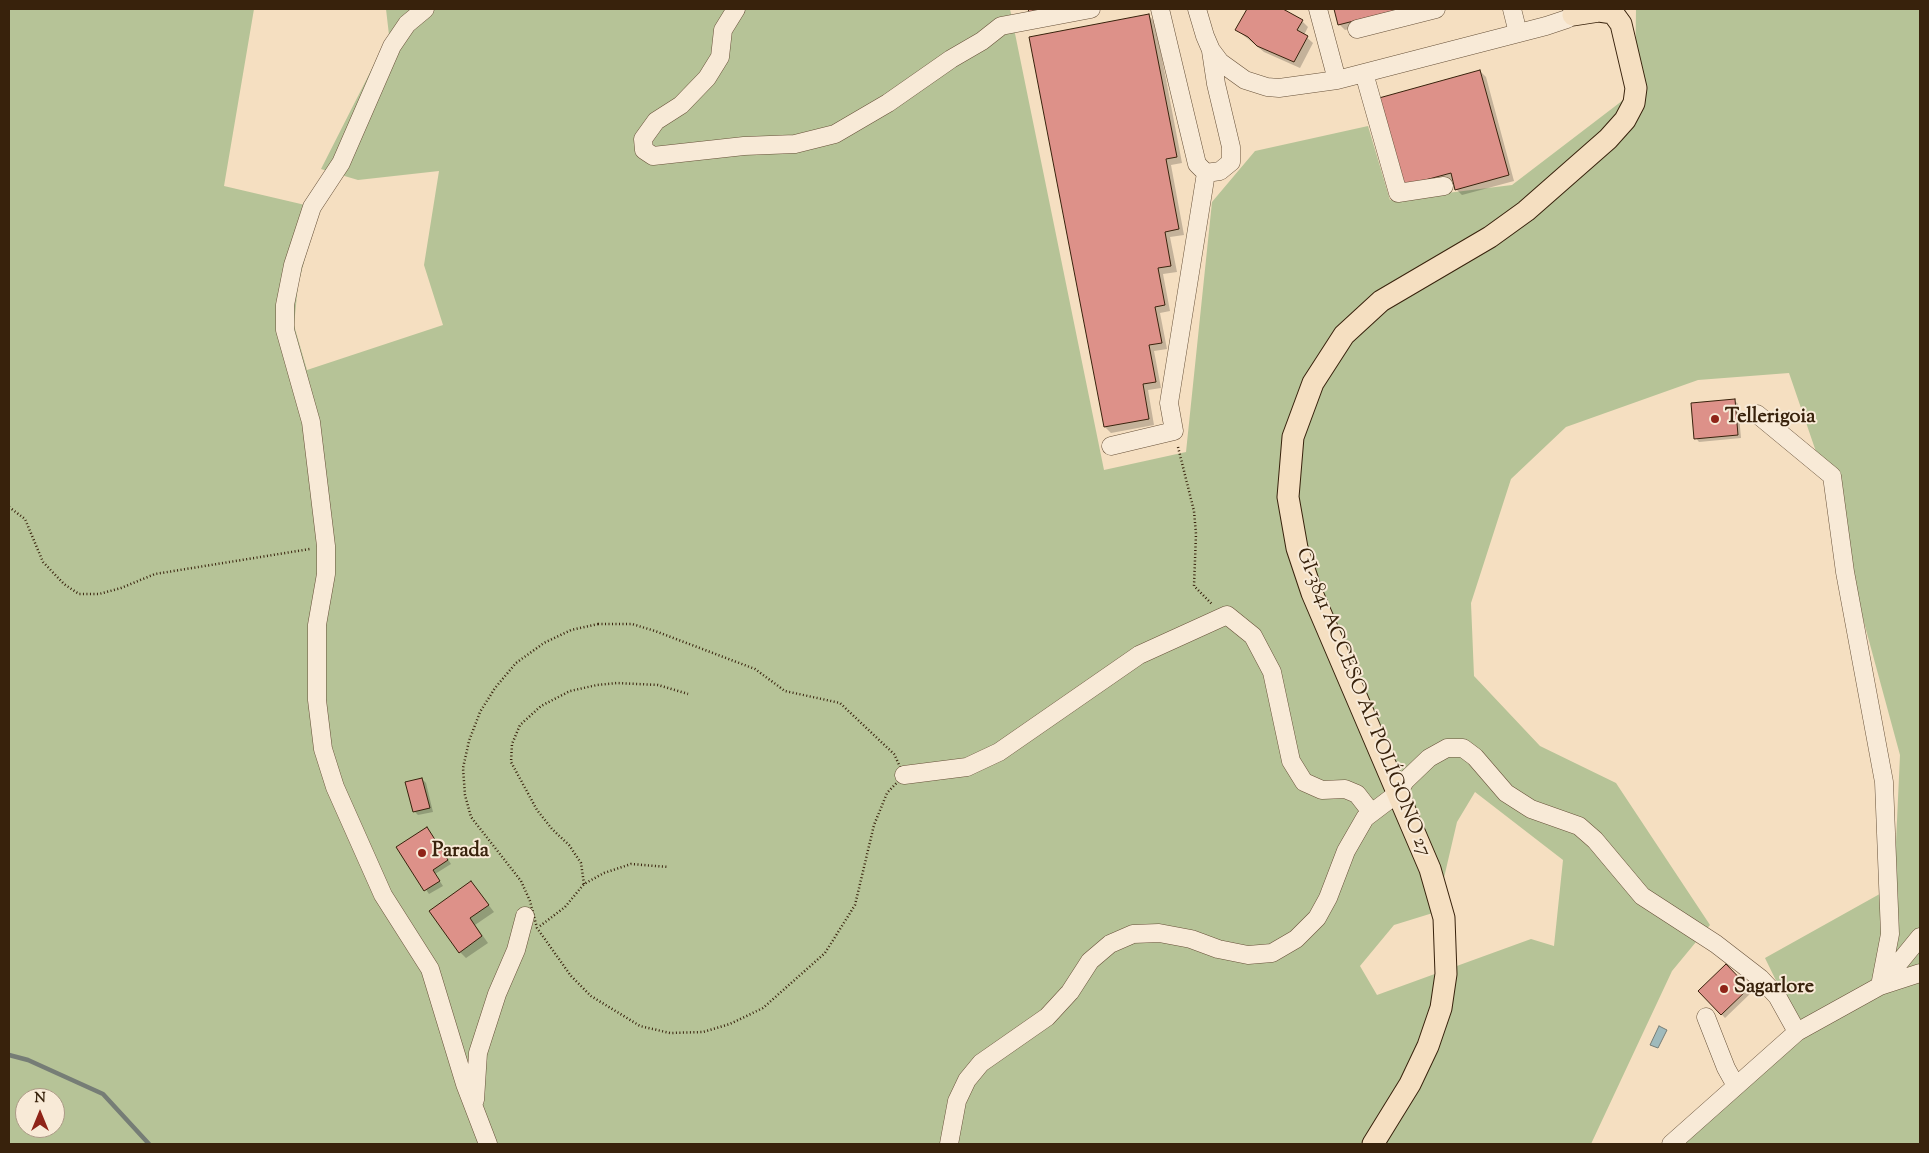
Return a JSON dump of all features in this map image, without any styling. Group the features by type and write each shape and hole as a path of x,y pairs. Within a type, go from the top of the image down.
{"main road":[{"path":"1576,12 1612,11"},
{"name":"GI-3841 ACCESO AL POLÍGONO 27","path":"1373,1144 1410,1084 1428,1046 1441,1008 1446,974 1444,918 1430,869 1312,593 1297,548 1288,497 1294,437 1313,383 1344,335 1381,301 1490,237 1526,211 1608,139 1626,120 1634,103 1635,81 1621,24 1612,11"}],"street":[{"path":"425,9 407,24 392,46 341,162 312,207 293,266 285,305 285,330 312,422 326,546 326,574 317,625 317,700 323,749 335,787 383,896 430,969 488,1144"},
{"path":"736,9 724,30 720,56 706,78 681,105 656,121 643,139 644,150 653,156 690,150 795,144 836,134 888,103 951,59 982,41 1001,26 1091,9"},
{"path":"1160,9 1197,164 1206,174"},
{"path":"1198,9 1211,50 1216,84 1231,147 1231,162 1220,171 1206,174"},
{"path":"1318,9 1337,80"},
{"path":"1356,29 1436,9"},
{"path":"1512,9 1518,33"},
{"path":"1211,50 1232,72 1245,80 1267,87 1295,87 1337,80 1546,26 1576,12"},
{"path":"1364,73 1398,193 1444,186"},
{"path":"1111,446 1174,430 1169,403 1206,174"},
{"path":"1757,414 1832,476 1845,572 1884,782 1890,934 1880,986"},
{"path":"904,775 967,767 999,752 1139,656 1227,616 1253,636 1272,672 1291,761 1304,782 1322,790 1345,789 1357,794 1370,812"},
{"path":"949,1144 957,1101 967,1080 981,1063 1047,1017 1070,992 1090,961 1110,944 1133,934 1160,934 1191,939 1218,949 1248,955 1272,953 1296,939 1317,918 1328,898 1346,851 1370,812 1398,793 1405,781 1429,758 1447,748 1463,748 1475,757 1506,793 1531,809 1579,826 1595,840 1642,896 1716,944 1760,978 1777,996 1797,1032"},
{"path":"475,1108 478,1054 497,994 516,950 531,922"},
{"path":"1880,986 1920,937"},
{"path":"1671,1144 1797,1032 1880,986 1920,973"},
{"path":"1706,1017 1726,1068 1736,1086"}],"path":[{"path":"1174,430 1194,510 1196,534 1194,586 1205,599 1227,616"},
{"path":"9,506 25,519 43,562 64,584 79,594 99,594 121,588 155,574 326,546"},
{"path":"516,950 531,922 530,901 521,882 471,817 465,795 463,768 469,741 480,712 495,688 516,663 544,643 571,630 598,624 632,624 655,630 754,669 785,691 840,703 894,754 904,775 887,793 874,825 855,905 825,953 763,1008 730,1024 703,1032 670,1033 640,1026 591,996 571,976 531,922"},
{"path":"584,884 580,863 569,845 552,829 537,810 511,762 512,744 520,725 540,706 570,691 597,685 617,683 658,685 688,694"},
{"path":"531,922 565,908 584,884 631,864 668,867"}],"green space":[{"path":"9,9 254,9 224,186 318,208 298,285 294,325 307,370 443,325 424,265 439,171 358,180 321,169 389,35 386,9 1010,9 1104,470 1186,452 1212,202 1255,151 1368,126 1390,200 1512,185 1635,91 1636,9 1920,9 1920,1144 1681,1144 1804,1038 1765,958 1894,886 1900,755 1824,475 1789,373 1698,380 1566,427 1511,479 1471,603 1474,676 1540,746 1616,783 1710,925 1672,971 1591,1144 9,1144","holes":["1475,792 1563,860 1554,946 1531,939 1377,995 1360,966 1394,925 1436,912 1457,822"]}],"water":[{"path":"1659,1026 1667,1030 1658,1048 1650,1045"}],"building":[{"path":"1028,9 1043,9 1029,12"},
{"path":"1247,9 1283,9 1303,20 1297,30 1308,36 1294,62 1257,46 1248,37 1235,30"},
{"path":"1334,9 1401,9 1338,25"},
{"path":"1149,14 1177,157 1166,159 1179,229 1165,232 1171,266 1158,268 1165,305 1155,307 1162,343 1149,345 1156,382 1143,384 1149,419 1104,427 1029,37"},
{"path":"1480,70 1509,175 1455,190 1451,173 1403,186 1379,98"},
{"name":"Tellerigoia","path":"1735,399 1738,435 1694,439 1691,403"},
{"path":"422,778 430,808 413,812 405,782"},
{"name":"Parada","path":"427,827 448,860 433,870 440,881 424,891 396,847"},
{"path":"471,881 489,905 470,918 482,936 459,953 429,911"},
{"path":"1726,964 1749,988 1721,1015 1698,991"}],"waterway":[{"path":"9,1055 28,1060 103,1094 149,1144"}],"place":[{"name":"Tellerigoia","path":"1715,419"},
{"name":"Parada","path":"422,853"},
{"name":"Sagarlore","path":"1724,989"}]}
